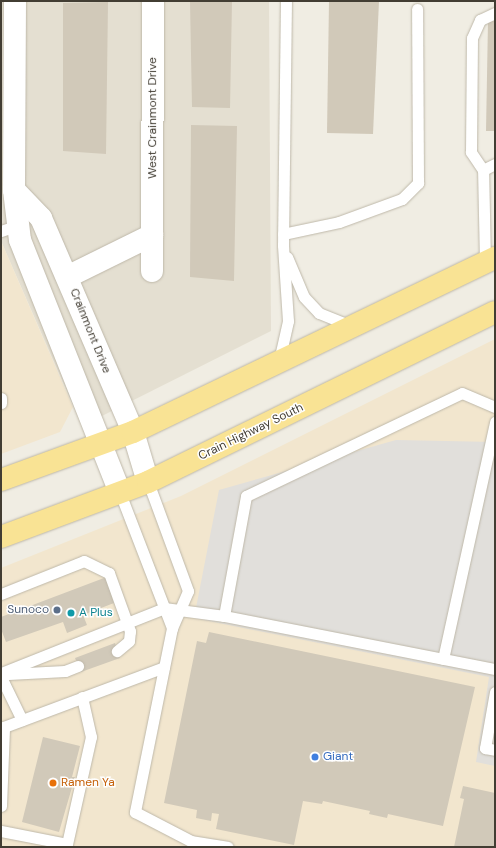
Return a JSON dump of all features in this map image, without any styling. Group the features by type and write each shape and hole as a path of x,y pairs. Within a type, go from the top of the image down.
{"main road":[{"path":"1,480 133,432 490,260"},
{"name":"Crain Highway South","path":"1,537 148,482 495,312"}],"street":[{"path":"15,1 7,190 10,228 20,240 102,443 120,493"},
{"name":"West Crainmont Drive","path":"152,271 153,1"},
{"name":"Crainmont Drive","path":"7,190 40,218 68,277 133,432 148,482"},
{"path":"68,277 152,235"}],"lane":[{"path":"279,361 288,320 283,240 286,1"},
{"path":"283,240 339,222 402,199 418,183 417,9"},
{"path":"490,260 483,170 471,152 472,38 480,20 495,13"},
{"path":"483,170 495,164"},
{"path":"10,228 40,218"},
{"path":"283,240 304,297 319,313 352,326"},
{"path":"224,616 246,496 462,393 495,407"},
{"path":"1,398 1,403"},
{"path":"444,659 495,422"},
{"path":"148,482 188,591 172,628 135,812 191,840 228,847"},
{"path":"120,493 172,628"},
{"path":"1,594 84,561 109,573 128,622 129,641 117,651"},
{"path":"1,675 164,608 180,608 224,616 495,669"},
{"path":"1,675 65,671 78,666"},
{"path":"1,806 3,727 164,667"},
{"path":"1,675 22,720"},
{"path":"495,692 485,748 495,750"},
{"path":"1,831 67,844 91,736 82,697"}],"shaded area":[{"path":"1,1 269,1 271,331 82,426 1,241"},
{"path":"1,241 73,407 60,432 1,454"},
{"path":"495,339 495,847 1,847 1,568 181,496"},
{"path":"396,440 495,442 495,766 476,762 489,677 194,618 219,490"}],"building":[{"path":"190,1 232,1 230,108 192,107"},
{"path":"329,1 379,1 373,134 327,133"},
{"path":"108,2 106,154 63,151 63,3"},
{"path":"488,21 495,21 495,131 486,131"},
{"path":"191,125 237,126 234,281 190,277"},
{"name":"Sunoco","path":"104,578 107,579 114,603 83,615 87,625 67,633 63,622 6,642 1,629 1,617"},
{"name":"Giant","path":"209,632 475,687 443,826 388,814 387,818 369,814 370,811 323,801 322,804 303,801 294,845 216,829 219,814 212,813 211,821 196,818 197,810 164,803 197,641 206,643"},
{"path":"115,643 120,658 81,672 75,658"},
{"name":"Ramen Ya","path":"43,737 80,746 72,777 75,777 59,832 22,822"},
{"path":"463,786 495,793 495,847 454,847 464,799 460,798"}],"place":[{"name":"Sunoco","path":"57,610"},
{"name":"A Plus","path":"71,613"},
{"name":"Giant","path":"315,757"},
{"name":"Ramen Ya","path":"53,783"}]}
